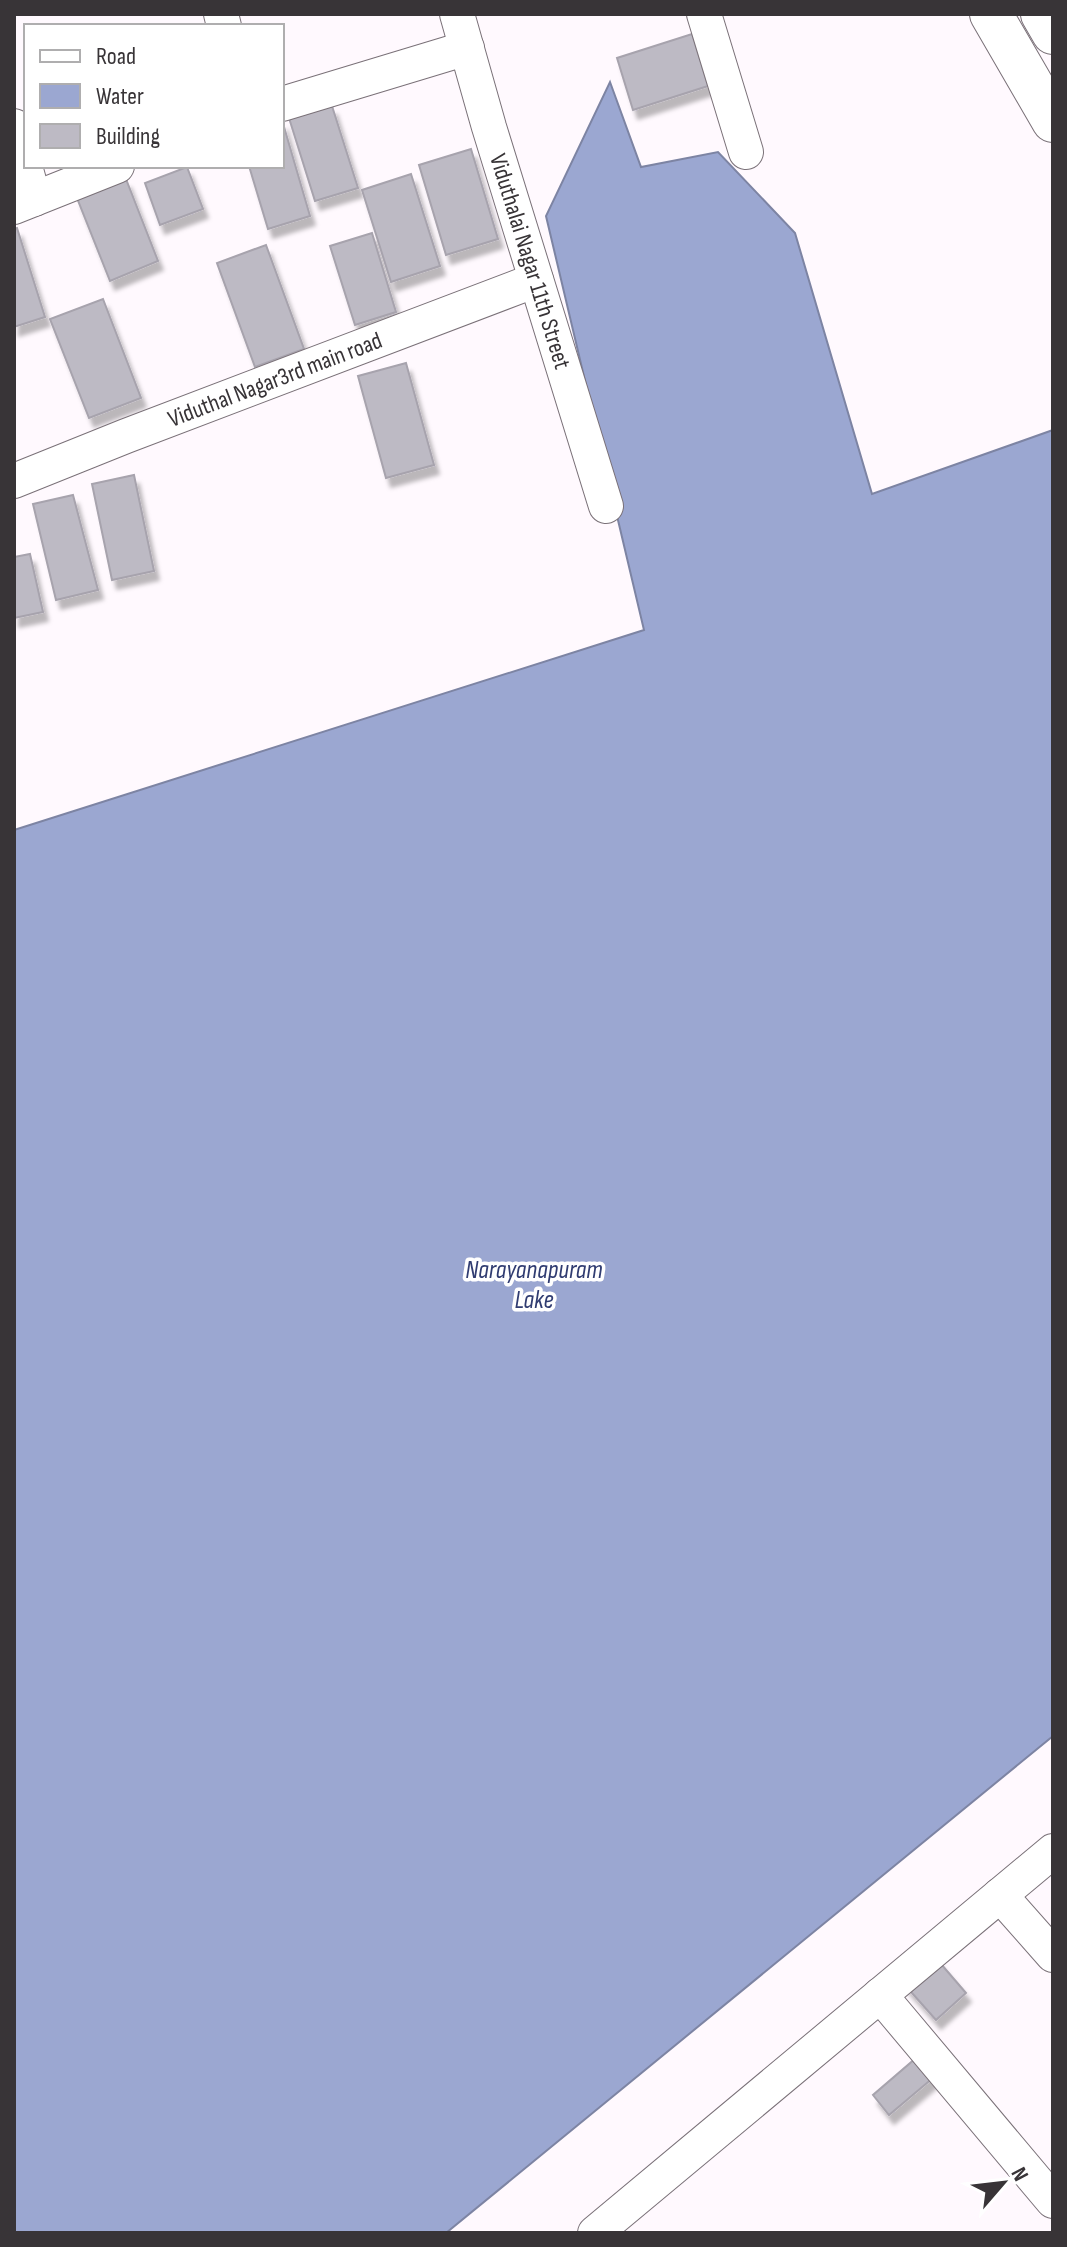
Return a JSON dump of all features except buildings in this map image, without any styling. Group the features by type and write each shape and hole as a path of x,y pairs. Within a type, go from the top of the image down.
{"main road":[{"path":"991,14 1053,121"},
{"path":"1042,14 1053,33"}],"street":[{"name":"Viduthalai Nagar 11th Street","path":"457,14 606,506"},
{"path":"704,14 746,152"},
{"path":"284,103 467,48"},
{"path":"14,126 24,203 112,168"},
{"name":"Viduthal Nagar3rd main road","path":"14,481 536,280"},
{"path":"595,2233 1053,1851"},
{"path":"1000,1895 1053,1955"},
{"path":"880,1995 1053,2201"}],"water":[{"name":"Narayanapuram Lake","path":"610,82 641,167 718,152 795,233 872,494 1053,430 1053,1736 446,2233 14,2233 14,830 644,630 546,216"}]}
